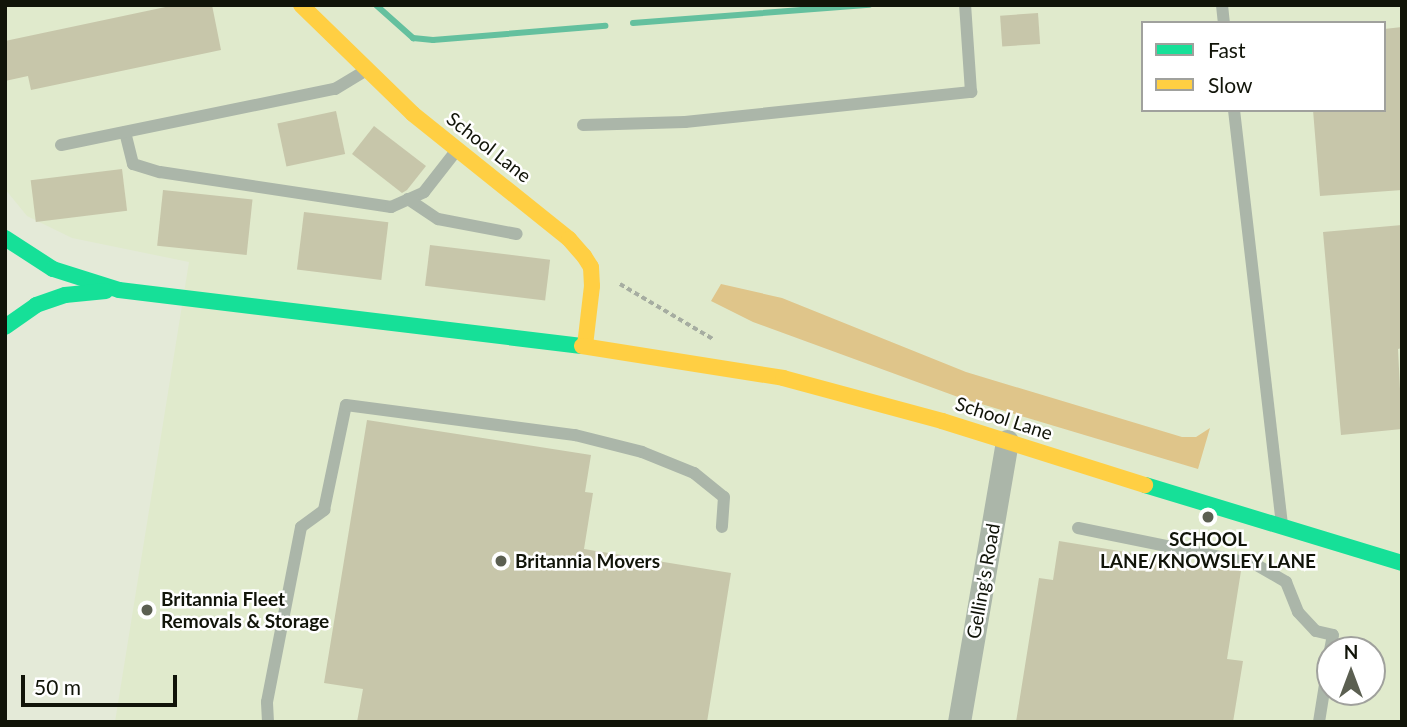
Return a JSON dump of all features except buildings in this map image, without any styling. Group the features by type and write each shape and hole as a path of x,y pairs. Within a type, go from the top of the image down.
{"main road":[{"name":"School Lane","path":"301,5 413,114 569,239 591,267"},
{"name":"School Lane","path":"5,238 53,269 119,289 585,346 719,366 864,398 1283,529 1402,563"},
{"path":"585,346 592,286 591,267"},
{"name":"School Lane","path":"5,327 36,306 65,295 119,289"}],"street":[{"name":"Gelling's Road","path":"959,722 1007,441"}],"lane":[{"path":"583,125 685,122 971,92 965,9"},
{"path":"61,145 335,89 367,70"},
{"path":"1234,112 1283,529"},
{"path":"125,132 133,164 160,172 391,207 424,192 458,148"},
{"path":"408,199 438,219 517,234"},
{"path":"268,722 267,702 301,527 324,510 346,405 575,435 642,452 694,473 724,497 722,527"},
{"path":"1078,528 1255,564 1286,582 1298,611 1316,631 1333,636"}],"path":[{"path":"591,267 721,344 719,366"}],"shaded area":[{"path":"5,5 1402,5 1402,722 115,722 189,262 72,238 27,216 5,189"},
{"path":"721,284 782,298 966,372 1182,437 1196,437 1210,428 1198,469 958,397 753,322 711,301"}],"waterway":[{"path":"376,5 413,38 433,40 605,26"},
{"path":"633,23 869,5"}],"traffic: fast":[{"path":"5,238 53,269 119,290 582,346"},
{"path":"5,327 36,305 65,295 106,291"},
{"path":"1145,485 1402,563"}],"traffic: slow":[{"path":"301,5 413,114 569,239 584,256 591,267 592,286 585,346"},
{"path":"582,346 783,378 942,421 1145,485"}],"place":[{"name":"SCHOOL LANE/KNOWSLEY LANE","path":"1208,517"},
{"name":"Britannia Movers","path":"501,561"},
{"name":"Britannia Fleet Removals & Storage","path":"147,610"}]}
